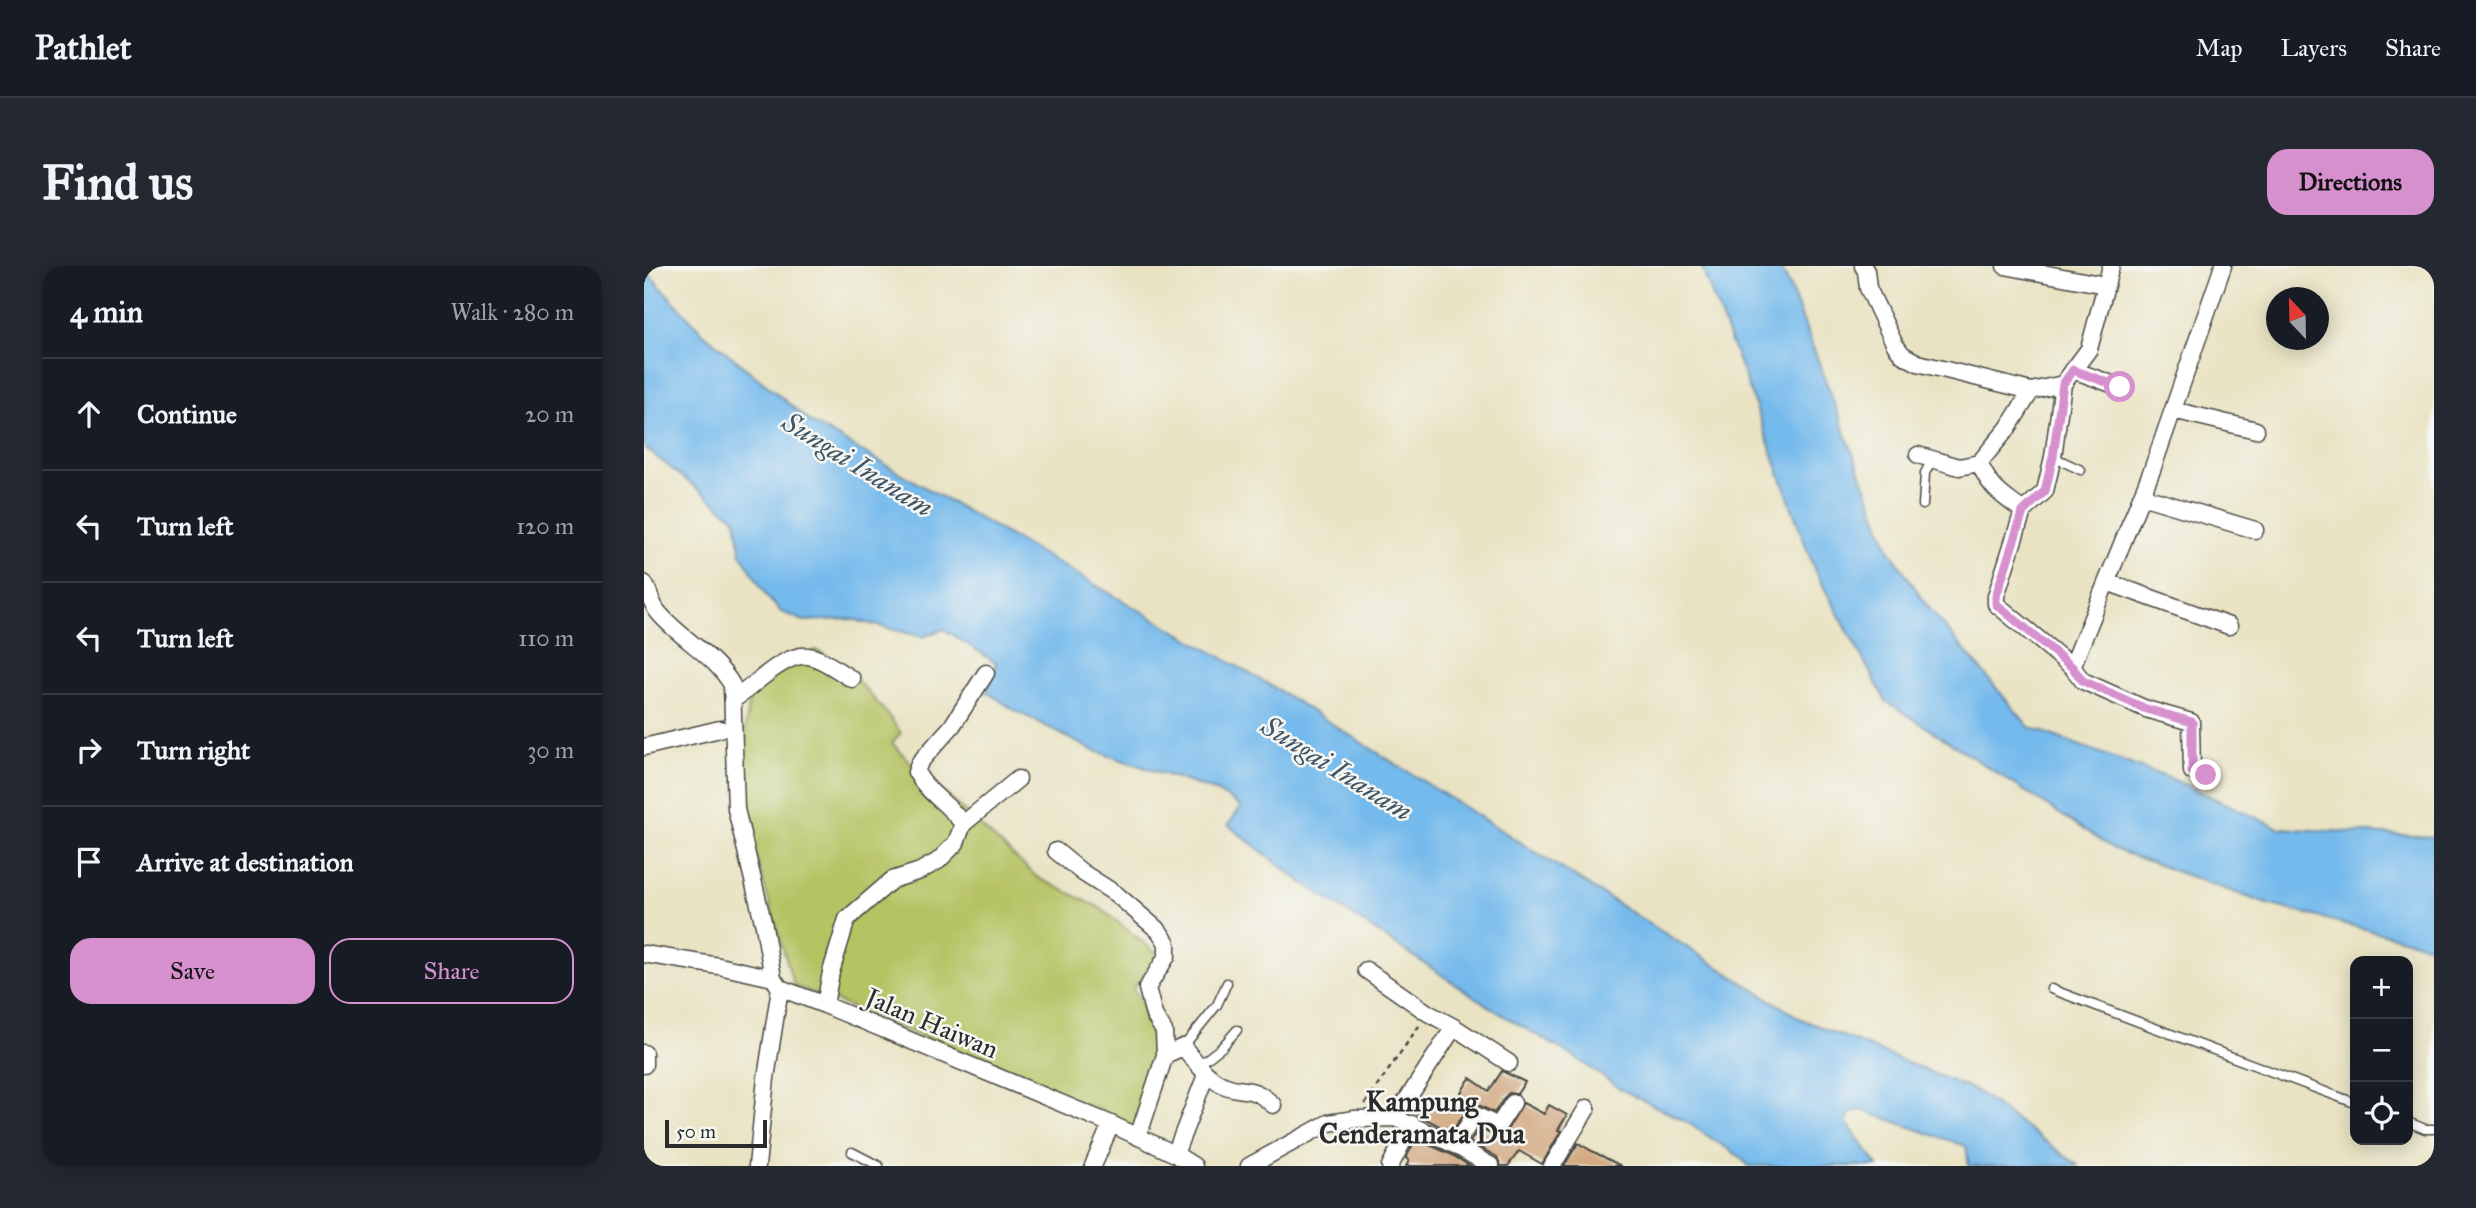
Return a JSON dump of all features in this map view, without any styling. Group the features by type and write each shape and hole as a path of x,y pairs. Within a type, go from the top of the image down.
{"street":[{"path":"1863,266 1868,288 1895,345 1903,355 1918,363 2031,391 2063,384"},
{"path":"2005,266 2105,285"},
{"path":"2111,266 2088,349 2063,384 2053,457 2045,491 2023,512 1996,596 1996,604 2072,667 2083,681 2146,709 2192,722 2192,771 2206,775"},
{"path":"2072,667 2141,496 2223,266"},
{"path":"2073,370 2120,387"},
{"path":"1925,457 1959,467 1979,463 2008,428 2031,391"},
{"path":"2173,410 2256,430"},
{"path":"1979,463 1989,484 2001,497 2023,512"},
{"path":"2141,496 2255,530"},
{"path":"2107,582 2229,626"},
{"path":"644,583 649,591 650,614 724,671 732,685 736,808 776,983 757,1166"},
{"path":"733,700 779,664 801,655 811,656 852,679"},
{"path":"963,824 953,811 926,789 916,772 920,762 952,726 986,673"},
{"path":"644,747 720,729"},
{"path":"825,1004 831,972 847,919 892,880 920,871 938,861 956,843 963,824 1018,779"},
{"path":"1056,851 1083,873 1116,894 1159,931 1167,943 1167,956 1147,988 1154,1015 1164,1031 1165,1055 1138,1137"},
{"name":"Jalan Haiwan","path":"644,954 719,966 776,983 1111,1124 1175,1154 1194,1166"},
{"path":"1366,970 1428,1013 1509,1063"},
{"path":"1395,1118 1454,1027"},
{"path":"1165,1055 1183,1047 1202,1070 1224,1086 1261,1093 1273,1105"},
{"path":"644,1053 644,1065"},
{"path":"1175,1154 1202,1070"},
{"path":"1455,1145 1475,1115 1498,1126 1513,1102"},
{"path":"1552,1166 1587,1108"},
{"path":"1249,1166 1328,1124 1355,1119 1395,1118 1455,1145 1491,1166"},
{"path":"1093,1166 1111,1124"},
{"path":"1390,1166 1412,1124"}],"lane":[{"path":"1923,505 1925,457"},
{"path":"2053,457 2081,470"},
{"path":"1183,1047 1217,1005 1227,983"},
{"path":"2051,989 2350,1101"},
{"path":"1202,1070 1237,1030"},
{"path":"2413,1124 2434,1129"},
{"path":"852,1152 879,1166"}],"path":[{"path":"1355,1119 1428,1013"}],"green space":[{"path":"815,650 842,663 889,716 901,733 892,743 911,763 1038,878 1099,907 1160,956 1133,988 1157,1032 1153,1059 1137,1114 1136,1134 1115,1117 794,986 750,837 741,793 750,692"}],"water":[{"path":"1701,266 1779,266 1789,284 1890,551 1929,608 2029,727 2174,780 2279,828 2434,837 2434,947 2264,903 2114,849 1886,701 1815,571 1744,375"},
{"name":"Sungai Inanam","path":"644,269 702,332 811,422 1270,685 1801,1019 1976,1091 2079,1166 1969,1166 1966,1146 1861,1110 1851,1112 1846,1122 1878,1166 1749,1166 1685,1121 1622,1090 1576,1058 1499,1013 1300,881 1228,825 1241,807 1218,792 1092,750 1016,711 987,692 996,663 944,629 923,637 851,619 804,621 781,612 768,598 741,554 736,519 644,447"}],"building":[{"path":"1502,1071 1525,1082 1517,1094 1509,1093 1505,1097 1494,1113 1479,1105 1470,1106 1451,1132 1418,1115 1430,1097 1450,1110 1470,1078 1489,1091"},
{"path":"1523,1103 1544,1114 1549,1105 1567,1115 1542,1164 1519,1151 1508,1166 1501,1166 1497,1157 1470,1142 1479,1128 1494,1136 1504,1135"},
{"path":"1416,1139 1470,1166 1406,1166 1409,1161 1406,1158"},
{"path":"1578,1143 1592,1151 1621,1166 1564,1166"}],"district":[{"name":"Kampung Cenderamata Dua","path":"1422,1117"}],"route":[{"path":"2120,387 2073,370 2063,384 2053,457 2045,491 2023,512 1996,596 1996,604 2072,667 2083,681 2146,709 2192,722 2192,771 2206,775"}]}
